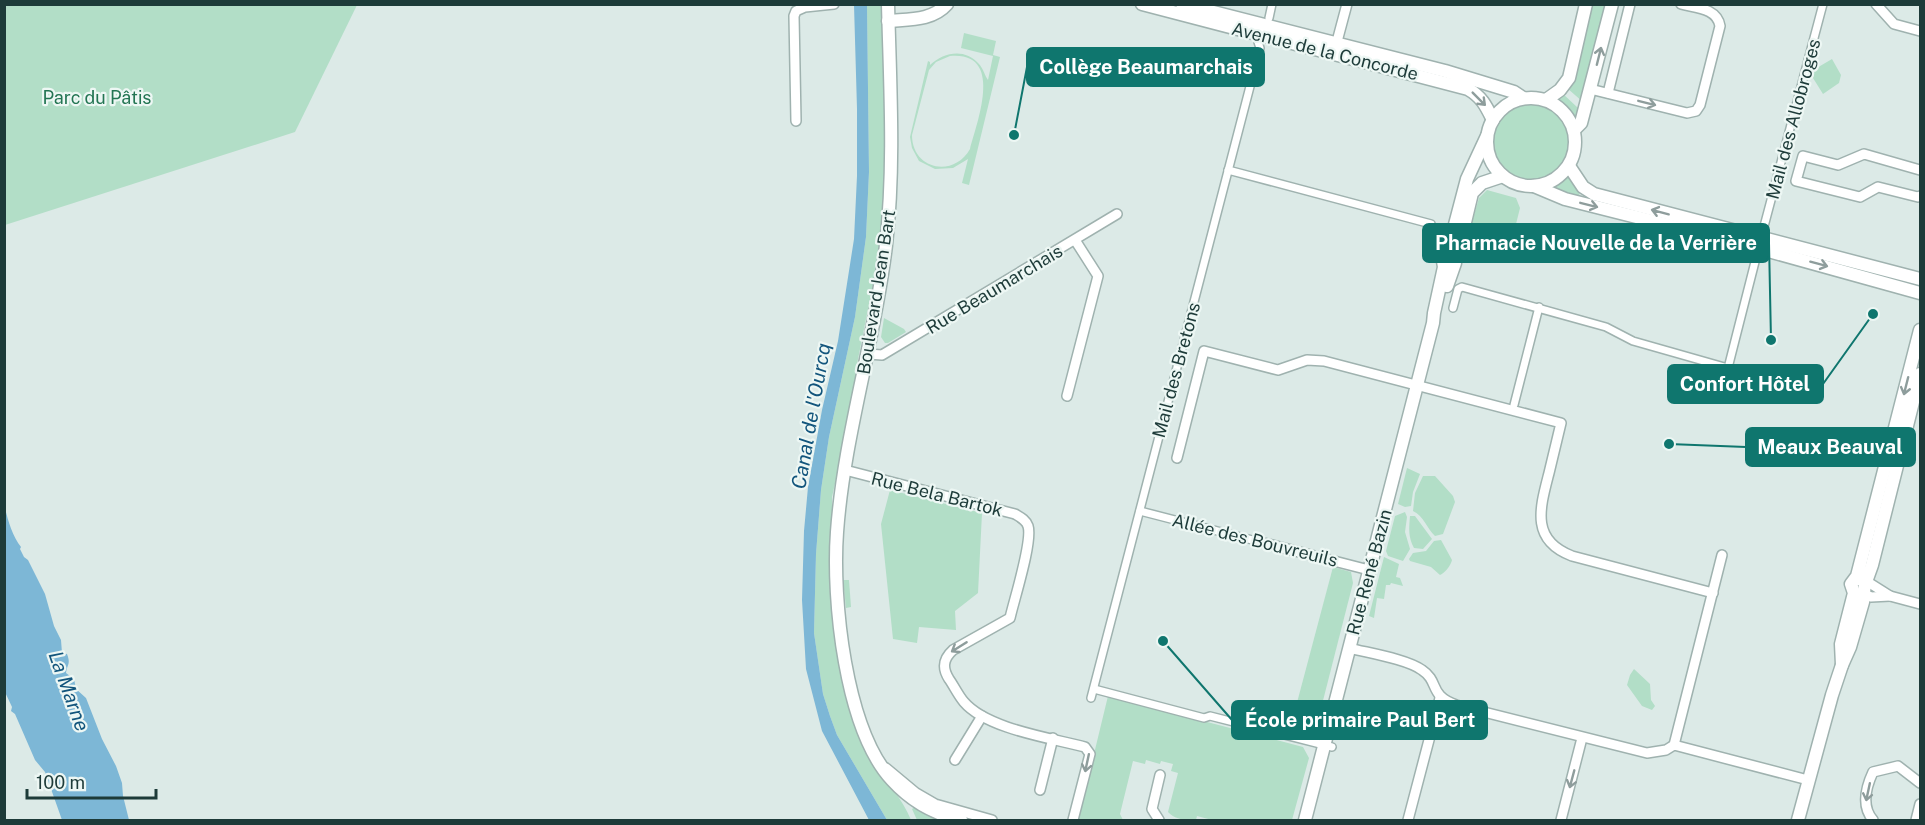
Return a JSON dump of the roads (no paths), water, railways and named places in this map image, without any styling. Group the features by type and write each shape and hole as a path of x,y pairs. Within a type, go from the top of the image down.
{"street":[{"path":"796,122 794,16 796,11 805,8 834,4"},
{"name":"Boulevard Jean Bart","path":"888,4 891,184 881,280 838,515 837,594 842,640 859,717 881,765 891,779 914,800 938,814 961,820"},
{"path":"888,21 928,17 936,14 947,4"},
{"name":"Avenue de la Concorde","path":"1142,4 1514,92 1523,98"},
{"name":"Avenue de la Concorde","path":"1182,4 1468,90 1478,95 1484,102 1493,120"},
{"path":"1269,18 1272,4"},
{"path":"1335,49 1347,4"},
{"path":"1546,100 1560,90 1569,78 1586,4"},
{"path":"1574,130 1581,123 1612,4"},
{"path":"1608,93 1630,4"},
{"path":"1590,89 1688,113 1698,108 1720,27 1717,16 1709,11 1681,4"},
{"name":"Mail des Allobroges","path":"1762,234 1823,4"},
{"path":"1876,4 1894,24 1920,31"},
{"name":"Mail des Bretons","path":"1091,698 1260,48 1258,42"},
{"path":"1503,176 1482,183 1472,193 1454,242 1441,249 1449,261 1460,259 1463,253 1454,242 1452,236 1467,179 1493,120 1506,106 1523,98 1546,100 1560,108 1574,130 1574,154 1569,166 1553,180 1534,186"},
{"path":"1487,136 1489,157 1495,168 1503,176 1522,185 1534,186 1564,199 1781,254 1920,293"},
{"path":"1920,170 1864,154 1838,165 1803,156 1796,181 1860,197 1878,188 1918,198 1920,196"},
{"path":"1569,166 1583,187 1594,194 1920,279"},
{"path":"1228,170 1431,224"},
{"name":"Rue Beaumarchais","path":"868,354 882,355 1117,214"},
{"path":"1067,396 1098,276 1076,240"},
{"path":"1728,368 1757,254"},
{"name":"Rue René Bazin","path":"1305,820 1328,746 1349,648 1449,261"},
{"path":"1453,308 1458,289 1462,286 1606,327 1633,341 1728,368 1743,378 1792,391"},
{"path":"1514,405 1539,307"},
{"path":"1798,820 1842,665 1841,644 1860,586 1920,330"},
{"path":"1177,458 1204,351 1278,370 1308,360 1324,361 1562,423 1541,503 1540,516 1544,533 1561,551 1572,556 1713,593"},
{"path":"1860,586 1868,579 1872,565 1920,374"},
{"path":"1912,407 1920,389"},
{"name":"Rue Bela Bartok","path":"845,470 1015,514 1026,521 1029,540 1010,618 953,650 944,665 947,675 964,702 982,716 999,725 1085,747 1090,754 1073,820"},
{"name":"Allée des Bouvreuils","path":"1140,511 1369,570"},
{"path":"1349,648 1408,663 1422,670 1427,674 1440,698 1456,705 1647,753 1666,750 1674,745 1722,555"},
{"path":"1860,586 1871,597 1890,596 1920,604"},
{"path":"1094,689 1204,718 1210,716 1328,746"},
{"path":"1407,820 1440,698"},
{"path":"955,760 982,716"},
{"path":"1040,790 1053,738"},
{"path":"1561,820 1582,738"},
{"path":"1674,745 1808,780"},
{"path":"881,765 892,771 916,793 935,804 992,820"},
{"path":"1873,820 1870,818 1865,801 1873,772 1898,766 1920,781"},
{"path":"1159,820 1152,809 1160,775"},
{"path":"1916,820 1920,804"}],"water":[{"path":"854,5 867,5 869,172 866,237 855,317 829,437 821,490 816,554 814,633 823,694 837,735 887,820 869,820 822,731 806,669 802,600 808,487 838,341 854,239 857,109"},
{"name":"La Marne","path":"5,508 20,549 45,594 54,626 61,640 62,653 67,654 68,657 66,673 74,679 76,689 86,698 102,739 116,766 122,783 129,820 62,820 45,772 35,760 15,714 11,711 12,707 4,690"}],"place":[{"name":"Collège Beaumarchais","path":"1014,135"},
{"name":"Confort Hôtel","path":"1873,314"},
{"name":"Pharmacie Nouvelle de la Verrière","path":"1771,340"},
{"name":"Meaux Beauval","path":"1669,444"},
{"name":"École primaire Paul Bert","path":"1163,641"}],"park label":[{"name":"Parc du Pâtis","path":"97,97"}],"water label":[{"name":"Canal de l'Ourcq","path":"811,416"}]}
